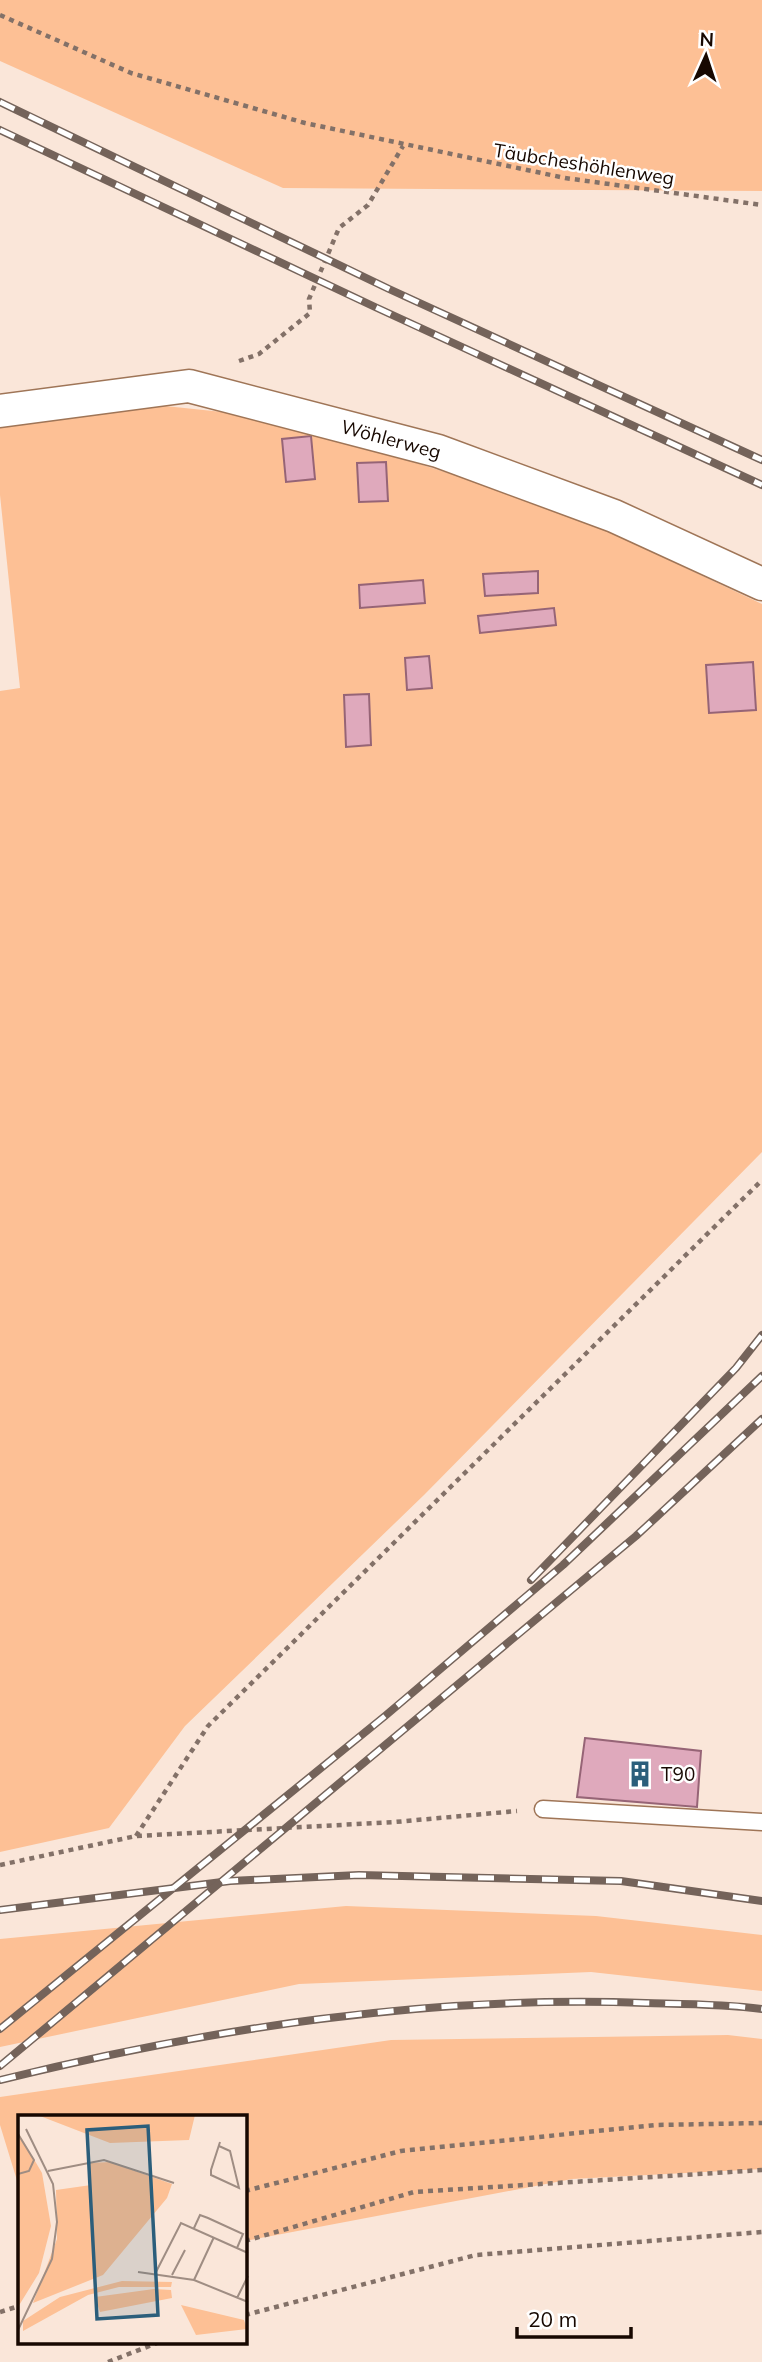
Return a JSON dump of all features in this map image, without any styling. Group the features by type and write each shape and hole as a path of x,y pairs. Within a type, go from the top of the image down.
{"street":[{"name":"Wöhlerweg","path":"0,411 189,386 438,451 614,516 762,584"}],"lane":[{"path":"543,1809 762,1822"}],"path":[{"name":"Täubcheshöhlenweg","path":"0,15 131,73 305,123 403,146 565,178 762,205"},
{"path":"189,386 227,365 259,354 310,313 309,299 339,228 369,205 403,146"},
{"path":"136,1836 208,1726 762,1180"},
{"path":"0,1865 136,1836 395,1822 543,1809"},
{"path":"247,2190 401,2151 656,2125 762,2123"},
{"path":"247,2240 414,2192 762,2170"},
{"path":"247,2314 477,2255 762,2232"},
{"path":"0,2312 18,2306"},
{"path":"108,2362 153,2344"}],"shaded area":[{"path":"0,0 762,0 762,191 283,188 0,61"},
{"path":"98,399 270,417 559,508 762,604 762,1152 424,1495 185,1726 109,1828 0,1852 0,691 20,688 0,495 0,411"},
{"path":"346,1906 596,1916 762,1935 762,1991 591,1972 299,1984 0,2047 0,1939"},
{"path":"728,2035 762,2039 762,2169 572,2179 247,2241 247,2115 18,2115 18,2184 0,2125 0,2097 391,2040"}],"building":[{"path":"311,436 315,479 286,482 282,439"},
{"path":"386,462 388,501 359,502 357,463"},
{"path":"538,571 538,593 485,596 483,574"},
{"path":"423,580 425,603 360,608 359,585"},
{"path":"554,608 556,625 480,633 478,616"},
{"path":"429,656 432,688 407,690 405,658"},
{"path":"753,662 756,710 709,713 706,665"},
{"path":"369,694 371,745 346,747 344,695"},
{"name":"T90","path":"585,1738 701,1751 697,1807 577,1797"}],"railway":[{"path":"0,102 389,289 762,460"},
{"path":"0,130 762,485"},
{"path":"531,1580 736,1368 762,1335"},
{"path":"0,2029 385,1716 563,1565 762,1376"},
{"path":"0,2066 636,1536 762,1419"},
{"path":"0,1910 230,1881 359,1875 621,1881 762,1901"},
{"path":"0,2080 80,2061 240,2031 401,2010 564,2002 762,2009"}],"place":[{"name":"T90","path":"640,1774"}]}
